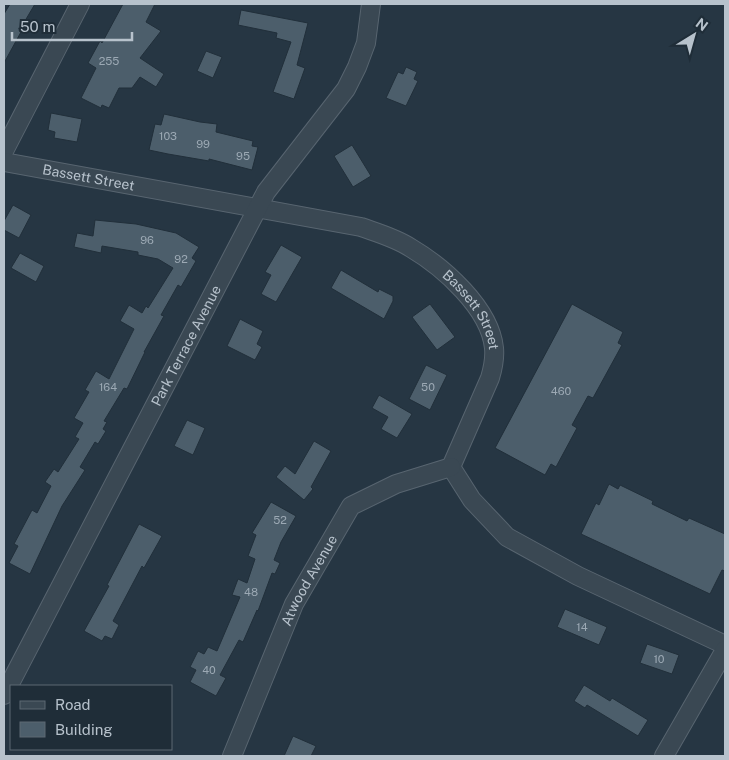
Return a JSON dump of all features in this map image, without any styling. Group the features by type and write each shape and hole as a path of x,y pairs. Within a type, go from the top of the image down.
{"street":[{"path":"4,151 80,4"},
{"name":"Park Terrace Avenue","path":"4,695 256,209 266,192 346,89 366,43 371,4"},
{"name":"Bassett Street","path":"4,162 361,227 410,247 434,264 470,298 491,332 494,347 494,364 490,378 451,467"},
{"path":"451,467 472,500 507,537 578,576 725,644"},
{"name":"Atwood Avenue","path":"232,756 294,604 351,506 396,484 451,467"},
{"path":"664,756 725,650"}],"building":[{"path":"10,4 35,4 19,31 21,32 4,63 4,14"},
{"path":"123,4 155,4 146,22 161,31 140,58 164,74 156,87 140,77 132,88 119,88 109,108 102,105 101,108 81,98 96,68 88,63 100,41 102,43"},
{"path":"241,10 308,23 297,65 305,68 294,99 273,92 291,42 276,38 277,33 238,25"},
{"path":"206,51 222,57 213,78 197,71"},
{"path":"406,67 417,72 414,79 418,81 406,106 386,98 398,72 403,74"},
{"path":"51,113 82,119 77,142 54,138 55,132 48,130"},
{"path":"164,114 217,124 216,132 253,141 252,146 258,147 252,170 209,159 209,161 149,150 155,124 161,125"},
{"path":"352,145 371,176 353,187 334,156"},
{"path":"13,205 31,215 19,238 4,230 4,221"},
{"path":"95,220 136,224 176,233 199,247 192,258 196,261 181,287 178,285 161,315 164,316 144,352 127,389 124,388 104,421 107,422 103,429 106,431 98,444 95,442 80,467 85,470 62,506 30,574 9,563 18,546 14,544 32,510 37,513 51,486 45,482 54,469 58,472 79,439 75,437 83,423 74,418 89,392 85,390 96,371 109,379 134,329 120,321 129,305 142,313 146,306 148,308 173,268 158,259 138,255 138,252 102,246 101,253 74,247 77,233 93,236"},
{"path":"281,245 302,257 276,302 261,294 271,275 265,272"},
{"path":"20,253 44,266 36,282 11,268"},
{"path":"341,270 378,292 379,289 393,296 393,301 384,319 331,288"},
{"path":"430,304 455,337 437,350 412,317"},
{"path":"572,304 623,332 618,343 622,345 593,398 588,396 572,425 577,428 556,467 551,464 545,475 495,448"},
{"path":"240,319 263,331 257,344 262,347 255,360 227,346"},
{"path":"426,365 447,375 430,410 409,399"},
{"path":"379,395 412,414 397,438 381,429 388,417 372,408"},
{"path":"187,420 205,428 193,455 174,446"},
{"path":"314,441 331,451 311,487 313,489 304,500 276,477 285,466 295,474"},
{"path":"609,484 618,489 620,485 653,501 652,504 687,521 689,518 725,534 725,571 722,570 710,594 581,534 596,503 599,505"},
{"path":"271,502 296,516 281,542 274,560 280,563 275,574 272,573 258,611 243,642 239,640 220,675 226,678 216,696 190,682 196,670 190,667 198,651 204,654 208,647 217,651 240,597 232,595 238,579 247,583 255,559 248,556 256,535 252,533"},
{"path":"139,524 162,536 144,568 142,566 113,621 119,625 112,639 105,636 102,641 84,631 109,586 107,585"},
{"path":"565,609 607,627 599,645 557,627"},
{"path":"647,644 679,655 672,674 640,663"},
{"path":"584,685 610,701 612,698 648,720 638,736 587,705 585,708 574,701"},
{"path":"293,736 316,746 311,756 284,756"}]}
